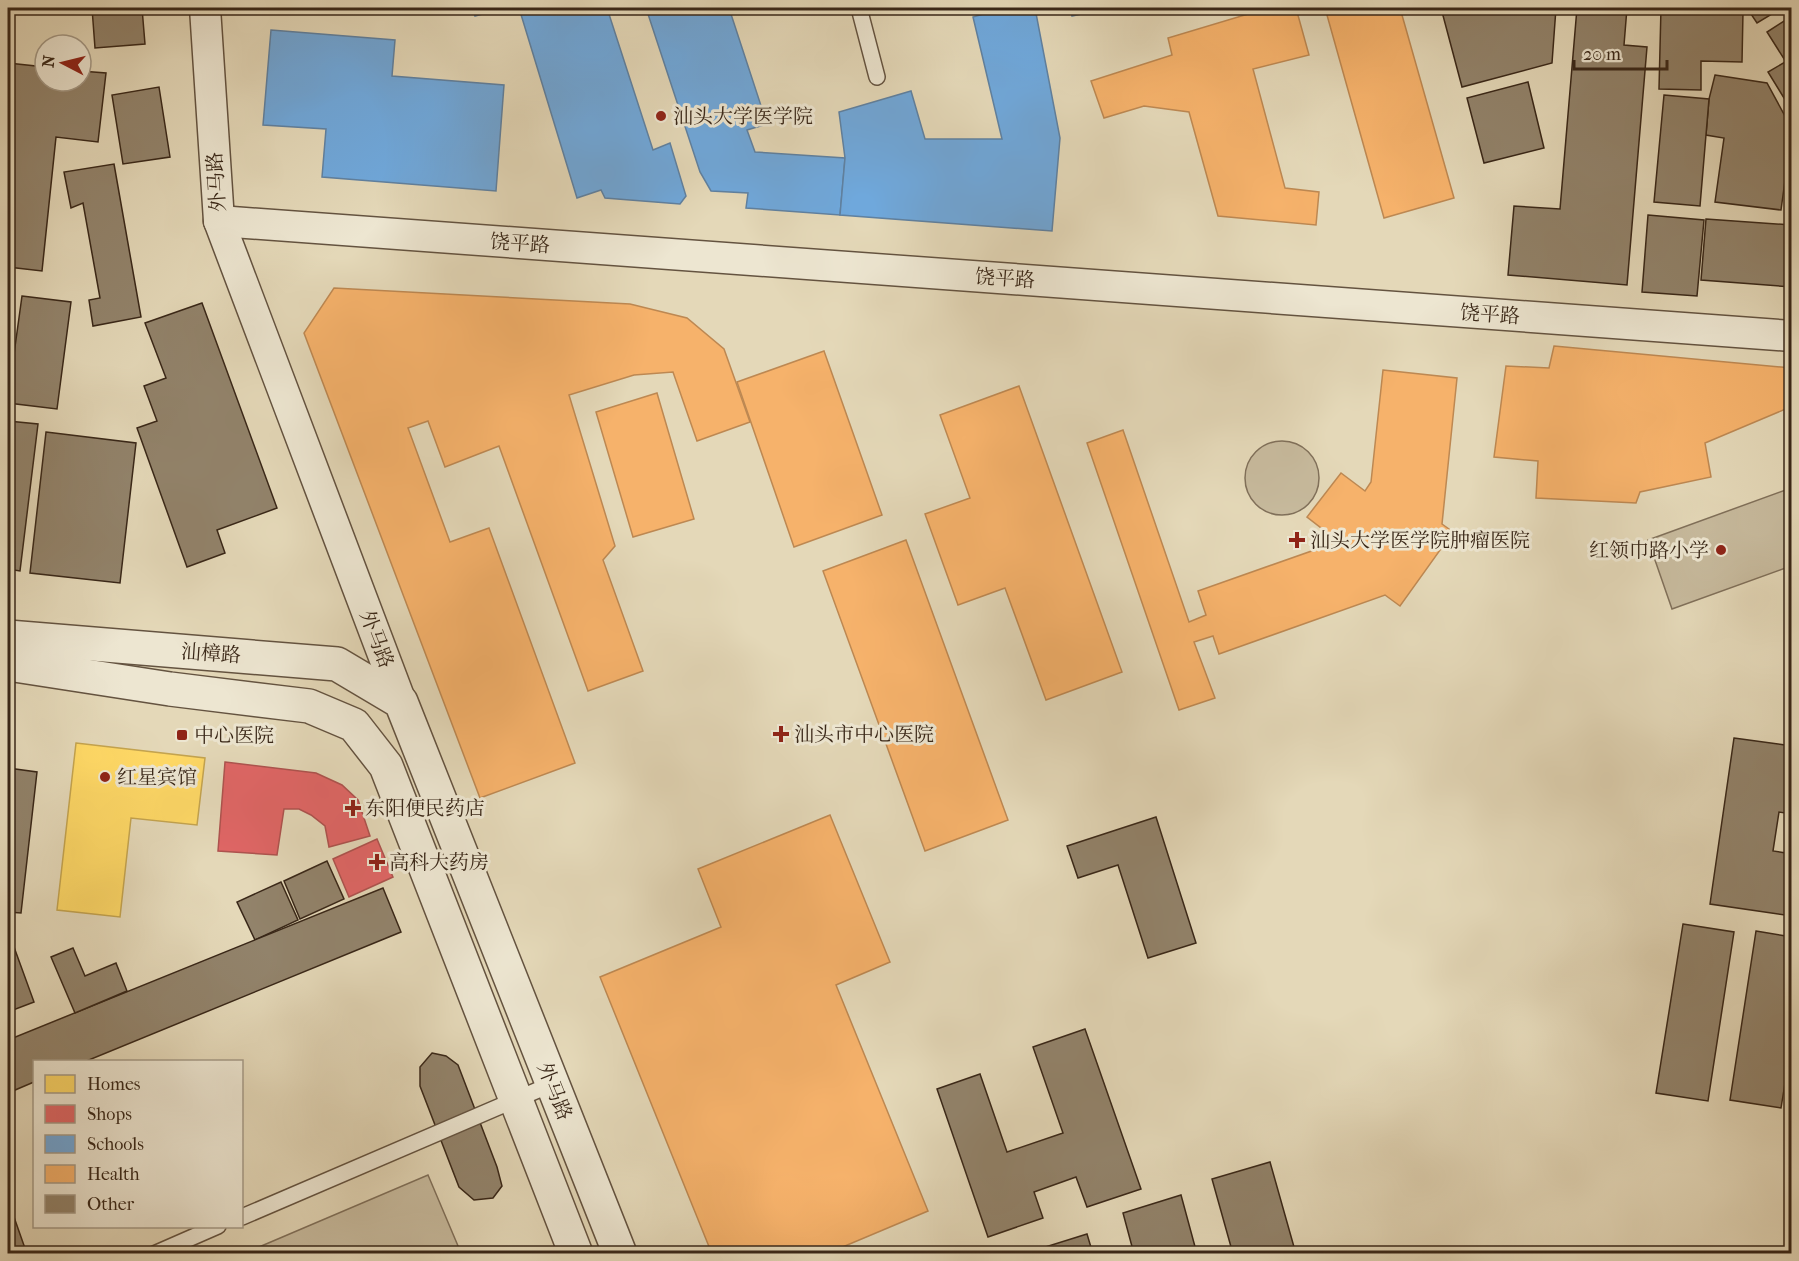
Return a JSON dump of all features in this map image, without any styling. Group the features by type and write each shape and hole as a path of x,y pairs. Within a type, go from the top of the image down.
{"street":[{"name":"外马路","path":"205,8 219,221 401,702 620,1254"},
{"name":"饶平路","path":"219,221 1791,336"},
{"name":"汕樟路","path":"9,651 337,664 401,702"},
{"name":"汕樟路","path":"9,651 170,689 309,706 354,726 386,766"},
{"name":"外马路","path":"386,766 576,1254"}],"lane":[{"path":"859,8 877,77"},
{"path":"243,1216 552,1084"},
{"path":"154,1254 216,1228"}],"shaded area":[{"path":"1282,441 1296,444 1308,452 1316,464 1319,478 1316,492 1308,504 1296,512 1282,515 1268,512 1256,504 1248,492 1245,478 1248,464 1256,452 1268,444"},
{"name":"红领巾路小学","path":"1791,488 1791,566 1672,609 1648,540"},
{"path":"428,1175 461,1253 245,1253"}],"building: Homes":[{"path":"246,8 313,8 313,10 246,10"},
{"path":"76,743 205,758 197,825 131,818 120,917 57,910"}],"building: Shops":[{"path":"225,762 316,773 342,785 358,800 370,836 329,847 325,826 299,809 284,809 277,855 218,851"},
{"path":"377,839 393,877 349,897 333,859"}],"building: Schools":[{"path":"8,8 12,8 8,52"},
{"path":"472,8 504,8 475,16"},
{"path":"519,8 607,8 653,150 670,143 686,196 680,204 605,198 601,190 577,198"},
{"path":"646,8 729,8 767,124 747,130 755,152 845,158 840,215 746,208 748,193 711,191 700,172"},
{"path":"1004,8 1035,8 1060,138 1052,231 840,215 845,158 839,112 911,91 925,139 1002,139 973,17"},
{"path":"1070,8 1108,8 1072,16"},
{"path":"271,30 395,40 392,76 504,85 496,191 322,177 326,129 263,125"}],"building: Health":[{"path":"1268,8 1296,8 1309,55 1253,69 1285,188 1319,192 1316,225 1218,216 1189,112 1144,106 1104,118 1091,81 1172,55 1168,38"},
{"path":"1325,8 1400,8 1454,198 1384,218"},
{"path":"334,288 630,304 687,318 724,349 750,422 697,441 673,372 634,375 569,395 615,546 603,560 643,671 588,691 499,446 445,467 428,421 408,428 450,542 489,528 575,763 480,798 304,333"},
{"path":"1554,346 1792,368 1788,408 1705,443 1711,477 1640,492 1636,503 1536,498 1538,461 1494,457 1506,366 1549,368"},
{"path":"824,351 882,515 794,547 737,382"},
{"path":"1383,370 1457,378 1442,524 1453,532 1400,606 1385,595 1219,654 1213,636 1194,642 1215,698 1179,710 1087,443 1123,430 1189,622 1206,615 1198,591 1320,548 1330,535 1307,517 1341,473 1365,491 1371,482"},
{"path":"1019,386 1122,672 1046,700 1005,588 958,605 925,514 970,498 940,415"},
{"path":"657,393 694,519 633,537 596,412"},
{"path":"906,540 1008,820 925,851 823,571"},
{"path":"830,815 890,962 836,985 928,1211 826,1254 712,1254 600,977 721,927 698,869"}],"building: Other":[{"path":"92,8 142,8 145,44 95,48"},
{"path":"1441,8 1556,8 1552,63 1462,87"},
{"path":"1577,8 1627,8 1624,45 1647,47 1627,285 1508,275 1514,206 1560,209"},
{"path":"1661,8 1711,8 1711,12 1743,12 1742,62 1701,61 1701,90 1659,89"},
{"path":"1747,8 1782,8 1757,23"},
{"path":"1792,16 1792,58 1786,62 1767,32"},
{"path":"1792,58 1792,111 1768,72"},
{"path":"8,63 33,66 33,93 93,93 93,72 106,73 98,142 56,137 42,271 8,267"},
{"path":"1715,75 1767,83 1792,129 1781,210 1715,202 1724,138 1706,135 1709,99"},
{"path":"1528,82 1544,148 1484,163 1467,98"},
{"path":"159,87 170,157 123,164 112,95"},
{"path":"1664,95 1709,99 1700,206 1654,202"},
{"path":"114,164 141,317 93,326 89,300 100,298 83,203 71,208 64,172"},
{"path":"1648,215 1704,220 1697,296 1642,292"},
{"path":"1706,219 1792,225 1792,287 1701,280"},
{"path":"22,296 71,302 57,409 8,403 8,353 14,354"},
{"path":"202,303 277,508 217,530 225,553 187,567 137,428 157,421 144,386 166,378 145,323"},
{"path":"8,421 38,424 20,571 8,569"},
{"path":"46,432 136,443 120,583 30,573"},
{"path":"1734,738 1792,746 1792,814 1779,812 1773,851 1792,854 1792,916 1710,904"},
{"path":"8,768 37,772 21,913 8,912"},
{"path":"1156,817 1196,943 1148,958 1118,865 1078,878 1067,846"},
{"path":"327,861 344,899 300,919 284,881"},
{"path":"281,882 298,920 255,940 237,902"},
{"path":"383,888 401,932 89,1060 33,1060 33,1082 8,1093 8,1040"},
{"path":"1683,924 1734,932 1708,1101 1656,1093"},
{"path":"1756,931 1792,937 1792,1040 1781,1108 1730,1100"},
{"path":"14,947 34,1002 8,1012 8,949"},
{"path":"73,948 85,976 116,963 127,991 75,1013 51,957"},
{"path":"1085,1029 1141,1189 1087,1207 1076,1177 1034,1192 1043,1218 988,1237 937,1089 980,1074 1007,1152 1063,1133 1033,1047"},
{"path":"432,1053 446,1056 458,1065 502,1186 493,1198 474,1200 459,1187 420,1086 420,1067"},
{"path":"1270,1162 1296,1254 1233,1254 1212,1179"},
{"path":"1181,1195 1197,1254 1134,1254 1123,1213"},
{"path":"8,1200 27,1254 8,1254"},
{"path":"1087,1234 1093,1254 1026,1254 1026,1253"}],"place":[{"name":"汕头大学医学院","path":"661,116"},
{"name":"汕头大学医学院肿瘤医院","path":"1297,540"},
{"name":"红领巾路小学","path":"1721,550"},
{"name":"汕头市中心医院","path":"781,734"},
{"name":"中心医院","path":"182,735"},
{"name":"红星宾馆","path":"105,777"},
{"name":"东阳便民药店","path":"353,808"},
{"name":"高科大药房","path":"377,862"}]}
